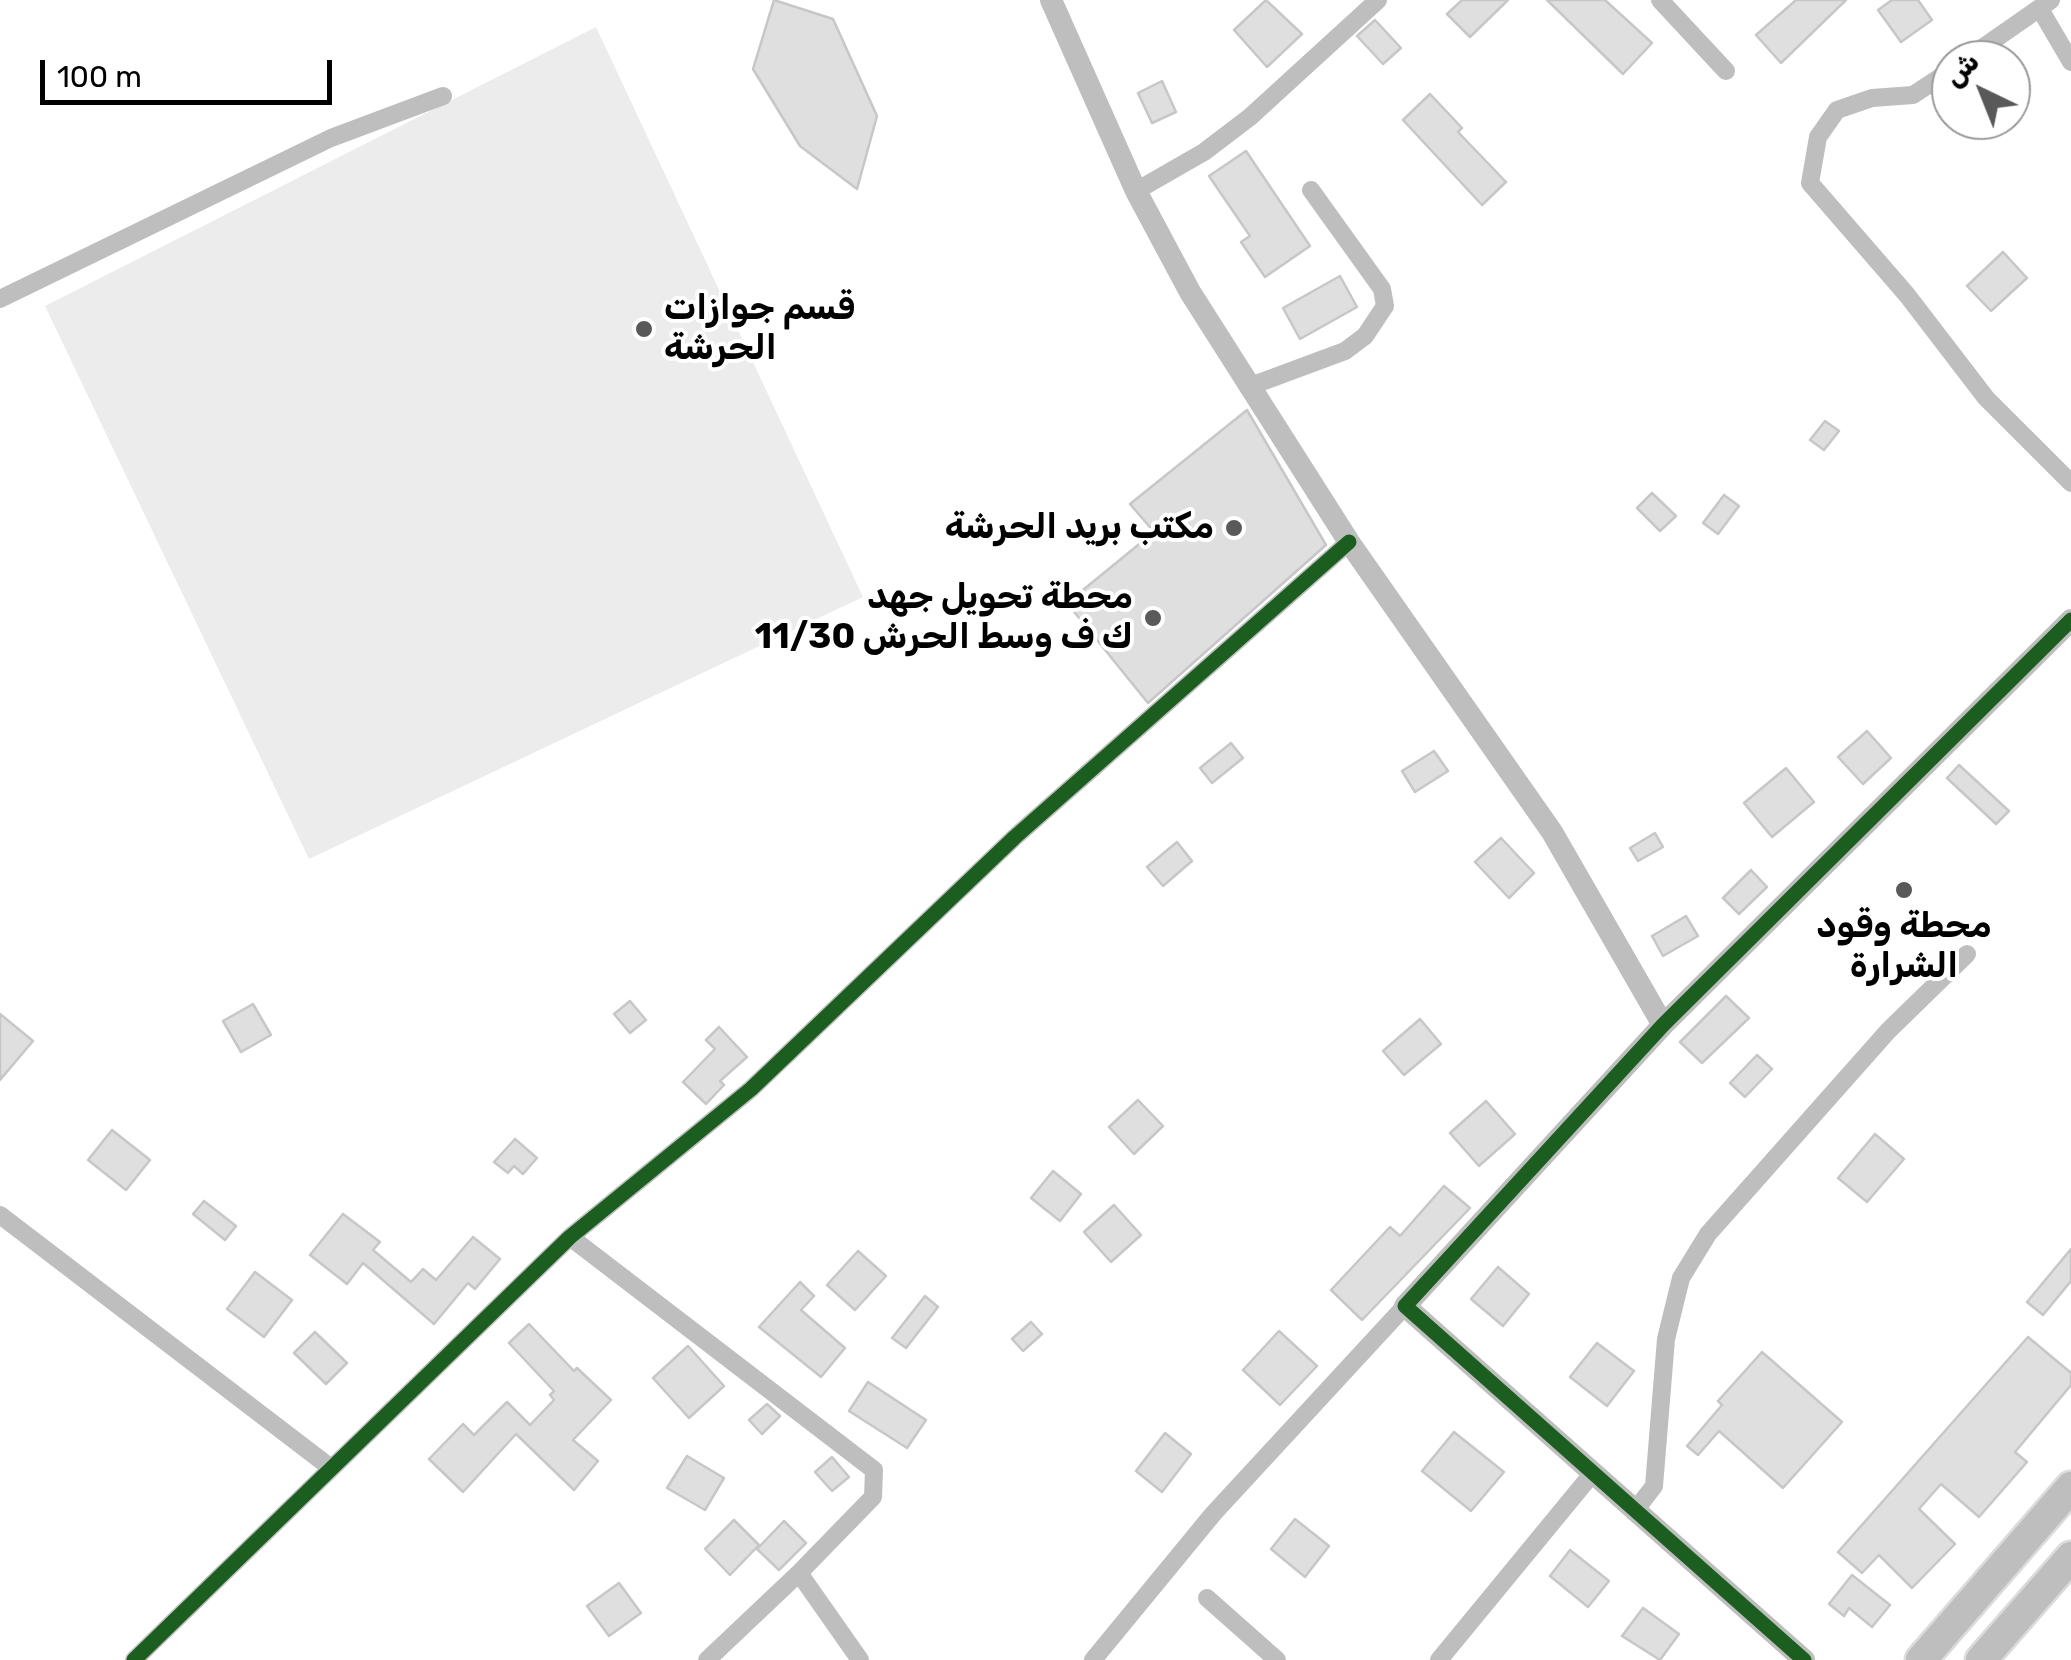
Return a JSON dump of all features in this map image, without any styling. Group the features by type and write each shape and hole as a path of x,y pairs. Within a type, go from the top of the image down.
{"highway":[{"path":"1921,1660 2071,1488"},
{"path":"1981,1660 2071,1557"}],"street":[{"path":"1051,0 1136,191 1248,386 1350,542 1552,832 1664,1025"},
{"path":"1136,191 1204,152 1250,116 1378,0"},
{"path":"1660,0 1726,71"},
{"path":"1994,40 2046,4 2071,62"},
{"path":"1931,83 1913,95 1872,98 1837,110 1818,137 1810,183 1907,295 1986,398 2071,483"},
{"path":"0,299 331,138 444,96"},
{"path":"1248,386 1345,351 1365,336 1385,306 1382,289 1311,190"},
{"path":"134,1660 570,1237 725,1112 1015,837 1350,542"},
{"path":"1094,1660 1213,1514 1664,1025 2071,620"},
{"path":"1634,1512 1654,1486 1666,1340 1681,1278 1708,1234 1879,1041 1968,954"},
{"path":"0,1215 332,1468"},
{"path":"570,1237 788,1400 874,1470 873,1497 707,1660"},
{"path":"1405,1306 1804,1660"},
{"path":"1439,1660 1592,1474"},
{"path":"798,1574 860,1660"},
{"path":"1208,1598 1278,1660"}],"shaded area":[{"path":"596,27 863,597 309,859 45,306"}],"building":[{"path":"774,0 833,19 877,116 857,189 800,146 753,69"},
{"path":"1266,0 1302,34 1267,67 1234,30"},
{"path":"1462,0 1508,0 1470,37 1447,14"},
{"path":"1547,0 1605,0 1652,43 1623,74"},
{"path":"1796,0 1846,0 1781,63 1756,35"},
{"path":"1892,0 1918,0 1932,20 1901,42 1878,10"},
{"path":"1375,20 1401,48 1383,64 1357,36"},
{"path":"1162,81 1176,112 1152,123 1138,93"},
{"path":"1430,94 1462,128 1458,132 1506,182 1482,205 1403,120"},
{"path":"1246,151 1310,246 1265,277 1241,242 1250,236 1209,176"},
{"path":"2003,252 2027,278 1991,311 1967,286"},
{"path":"1340,276 1357,307 1300,339 1283,308"},
{"path":"1247,410 1326,545 1148,703 1067,603 1154,532 1130,504"},
{"path":"1825,421 1839,431 1824,450 1810,440"},
{"path":"1652,493 1676,516 1660,531 1637,508"},
{"path":"1724,495 1739,506 1718,534 1703,523"},
{"path":"1867,731 1891,758 1863,784 1838,757"},
{"path":"1231,743 1243,758 1212,783 1200,768"},
{"path":"1434,751 1448,771 1415,792 1402,771"},
{"path":"1959,765 2009,811 1996,824 1947,778"},
{"path":"1786,768 1814,802 1772,837 1744,803"},
{"path":"1655,833 1663,847 1638,861 1630,848"},
{"path":"1501,838 1534,873 1509,898 1475,862"},
{"path":"1177,842 1192,861 1163,886 1147,867"},
{"path":"1751,870 1767,887 1739,914 1723,898"},
{"path":"1686,916 1698,936 1663,956 1652,936"},
{"path":"1726,996 1749,1018 1702,1063 1680,1042"},
{"path":"630,1001 646,1020 630,1033 614,1014"},
{"path":"253,1004 271,1035 241,1052 223,1021"},
{"path":"0,1014 33,1041 0,1080"},
{"path":"1420,1019 1441,1044 1404,1075 1383,1051"},
{"path":"719,1027 747,1057 720,1081 724,1085 706,1104 683,1082 715,1049 706,1040"},
{"path":"1757,1055 1772,1069 1745,1097 1730,1083"},
{"path":"1138,1100 1163,1126 1134,1154 1109,1127"},
{"path":"1486,1101 1515,1134 1479,1166 1450,1133"},
{"path":"112,1130 150,1160 126,1190 88,1160"},
{"path":"1875,1134 1904,1159 1867,1202 1838,1178"},
{"path":"515,1139 537,1158 523,1174 514,1166 508,1173 494,1162"},
{"path":"1053,1171 1081,1194 1060,1221 1031,1198"},
{"path":"1444,1186 1470,1208 1362,1320 1331,1290 1390,1227 1400,1236"},
{"path":"204,1201 236,1226 225,1240 193,1214"},
{"path":"1114,1205 1141,1235 1111,1262 1084,1232"},
{"path":"343,1214 380,1242 373,1250 411,1282 423,1269 436,1280 473,1237 500,1259 475,1289 468,1283 434,1324 363,1263 347,1284 310,1255"},
{"path":"2071,1249 2071,1281 2043,1315 2027,1302"},
{"path":"858,1251 886,1276 855,1310 827,1285"},
{"path":"1498,1267 1529,1294 1503,1326 1471,1299"},
{"path":"255,1272 292,1300 264,1337 227,1309"},
{"path":"800,1282 814,1296 801,1310 845,1348 821,1377 759,1327"},
{"path":"925,1296 938,1307 906,1348 892,1338"},
{"path":"1031,1322 1042,1334 1023,1351 1012,1339"},
{"path":"529,1324 574,1371 577,1368 611,1400 573,1440 598,1461 574,1490 516,1434 463,1492 429,1459 463,1424 474,1435 507,1402 530,1425 554,1400 550,1395 554,1391 509,1343"},
{"path":"1279,1331 1317,1366 1280,1405 1243,1370"},
{"path":"315,1332 347,1363 326,1384 294,1353"},
{"path":"2028,1337 2071,1373 2071,1385 2015,1452 2027,1462 1979,1517 1941,1484 1919,1509 1955,1544 1912,1588 1879,1555 1862,1573 1838,1552"},
{"path":"1597,1343 1634,1371 1607,1406 1570,1377"},
{"path":"688,1346 724,1386 689,1418 653,1378"},
{"path":"1762,1352 1842,1422 1783,1488 1719,1431 1698,1455 1687,1446 1722,1405 1718,1401"},
{"path":"868,1382 926,1420 907,1448 849,1411"},
{"path":"767,1404 780,1416 762,1434 749,1420"},
{"path":"1454,1432 1504,1472 1471,1511 1422,1471"},
{"path":"1165,1433 1191,1454 1162,1492 1136,1471"},
{"path":"687,1456 724,1478 705,1510 667,1488"},
{"path":"832,1457 849,1477 832,1491 815,1472"},
{"path":"1295,1519 1329,1546 1305,1577 1271,1549"},
{"path":"734,1520 759,1545 730,1575 705,1549"},
{"path":"784,1521 806,1543 779,1570 757,1549"},
{"path":"1570,1550 1609,1581 1588,1607 1550,1576"},
{"path":"1852,1575 1890,1605 1872,1627 1849,1608 1844,1616 1829,1604"},
{"path":"619,1583 641,1613 609,1636 587,1606"},
{"path":"1643,1608 1679,1634 1660,1660 1622,1636"}],"cycle path":[{"path":"134,1660 570,1237 751,1089 1015,837 1349,542"},
{"path":"1804,1660 1405,1306 1663,1025 2071,620"}],"place":[{"name":"قسم جوازات الحرشة","path":"644,329"},
{"name":"مكتب بريد الحرشة","path":"1234,528"},
{"name":"محطة تحويل جهد 11/30 ك ف وسط الحرش","path":"1153,618"},
{"name":"محطة وقود الشرارة","path":"1904,890"}]}
